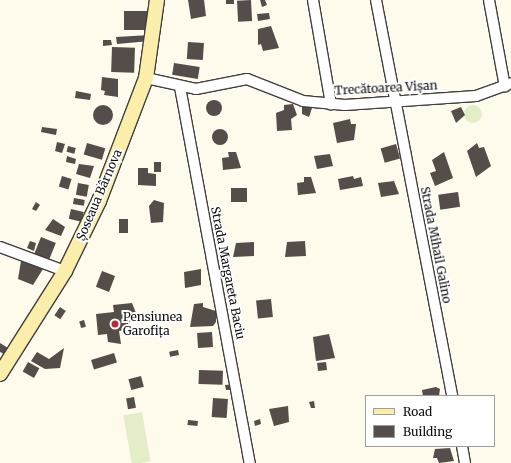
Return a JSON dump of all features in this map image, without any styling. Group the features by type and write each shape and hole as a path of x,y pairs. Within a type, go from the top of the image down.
{"main road":[{"name":"Șoseaua Bârnova","path":"0,374 66,271 100,201 146,78 157,0"}],"street":[{"path":"313,0 331,104"},
{"name":"Strada Mihail Galino","path":"376,0 452,395"},
{"path":"490,0 508,85"},
{"name":"Trecătoarea Vișan","path":"146,78 180,87 207,88 247,79 303,101 331,104 395,99 476,96 508,85"},
{"name":"Strada Margareta Baciu","path":"180,87 250,463"},
{"path":"0,247 66,271"},
{"path":"462,447 465,463"}],"green space":[{"path":"469,105 477,105 482,110 480,121 477,123 469,123 464,118 464,110"},
{"path":"142,412 151,461 132,463 123,415"}],"building":[{"path":"188,0 204,0 206,16 191,19"},
{"path":"226,0 234,0 234,4 226,4"},
{"path":"251,0 252,21 238,22 237,1"},
{"path":"260,0 265,0 267,5 262,7"},
{"path":"124,11 149,11 149,30 124,30"},
{"path":"269,13 270,19 258,21 257,14"},
{"path":"271,26 279,48 263,51 261,44 258,45 258,29"},
{"path":"150,35 150,41 117,44 116,37"},
{"path":"103,40 111,40 112,45 103,46"},
{"path":"188,42 204,43 203,60 187,59"},
{"path":"112,47 135,48 134,73 111,72"},
{"path":"174,63 200,67 198,79 172,75"},
{"path":"102,77 118,79 118,97 104,95 105,91 101,90"},
{"path":"76,91 91,94 90,100 75,98"},
{"path":"211,100 217,100 222,105 220,114 217,116 211,116 206,111 206,105"},
{"path":"293,104 297,115 291,119 292,130 277,131 276,113 284,110 284,105"},
{"path":"302,104 312,108 309,117 302,114"},
{"path":"103,105 110,108 113,115 110,122 103,125 96,122 93,115 96,108"},
{"path":"461,107 465,115 456,123 451,111"},
{"path":"350,119 351,124 356,124 354,140 337,143 333,123"},
{"path":"42,127 57,129 56,135 41,132"},
{"path":"217,129 223,129 228,134 226,143 223,145 217,145 212,140 212,134"},
{"path":"57,142 65,144 62,153 55,151"},
{"path":"87,143 105,148 102,160 84,155"},
{"path":"477,143 479,148 484,147 491,166 476,177 467,151"},
{"path":"396,144 400,158 385,163 381,148"},
{"path":"68,146 76,148 74,154 67,152"},
{"path":"228,152 236,152 241,168 223,170 222,158 229,157"},
{"path":"444,152 453,178 435,186 430,173 436,171 432,160"},
{"path":"330,154 333,166 317,169 314,156"},
{"path":"67,156 76,159 75,164 66,162"},
{"path":"154,162 161,162 161,172 154,172"},
{"path":"79,164 94,166 90,178 76,174"},
{"path":"138,168 148,168 148,173 156,174 156,186 138,185"},
{"path":"62,176 72,179 68,189 59,187"},
{"path":"353,176 354,179 361,177 363,186 340,190 338,179"},
{"path":"304,177 311,177 316,193 298,195 297,183 304,182"},
{"path":"394,181 399,194 381,197 378,183"},
{"path":"78,183 89,185 87,197 76,195"},
{"path":"231,188 247,188 247,202 231,202"},
{"path":"458,192 460,207 440,210 438,195"},
{"path":"74,198 85,200 84,206 73,204"},
{"path":"154,200 164,203 163,222 151,223 149,206"},
{"path":"36,202 40,205 36,211 32,209"},
{"path":"71,209 84,212 81,222 69,219"},
{"path":"53,219 65,227 61,236 45,230"},
{"path":"119,219 128,219 128,233 119,233"},
{"path":"41,237 56,243 49,260 34,254"},
{"path":"30,241 36,243 34,251 27,248"},
{"path":"305,241 306,256 285,257 287,242"},
{"path":"254,242 254,256 233,257 236,243"},
{"path":"21,261 43,269 33,285 18,279"},
{"path":"201,269 201,285 185,288 184,272"},
{"path":"102,271 115,276 109,292 96,287"},
{"path":"271,299 273,317 258,318 256,301"},
{"path":"132,303 138,318 128,323 129,330 119,331 121,344 108,342 107,334 98,335 96,314 114,312 113,305"},
{"path":"203,303 203,307 216,311 216,322 213,326 190,327 194,304"},
{"path":"60,307 66,311 60,319 54,315"},
{"path":"84,320 86,327 81,328 79,321"},
{"path":"212,332 213,347 198,348 197,333"},
{"path":"329,334 335,358 316,361 313,337"},
{"path":"0,343 8,348 4,354 0,352"},
{"path":"64,348 60,368 45,369 31,361 37,352 49,359"},
{"path":"178,350 179,355 170,357 169,352"},
{"path":"114,353 117,363 94,370 91,360"},
{"path":"28,362 39,368 34,378 23,372"},
{"path":"326,362 327,370 318,371 317,363"},
{"path":"199,370 223,371 222,385 199,384"},
{"path":"141,376 144,387 131,390 128,379"},
{"path":"235,384 235,390 226,390 225,385"},
{"path":"436,387 440,389 439,395 423,395 422,390"},
{"path":"134,397 136,408 128,409 126,398"},
{"path":"213,398 228,399 227,418 212,417"},
{"path":"314,401 315,408 311,408 309,402"},
{"path":"288,406 289,422 274,426 269,409"},
{"path":"260,419 261,424 255,426 254,421"},
{"path":"188,420 198,421 197,426 187,425"},
{"path":"450,448 454,461 439,463 437,458 433,458 435,449"}],"place":[{"name":"Pensiunea Garofița","path":"115,324"}]}
